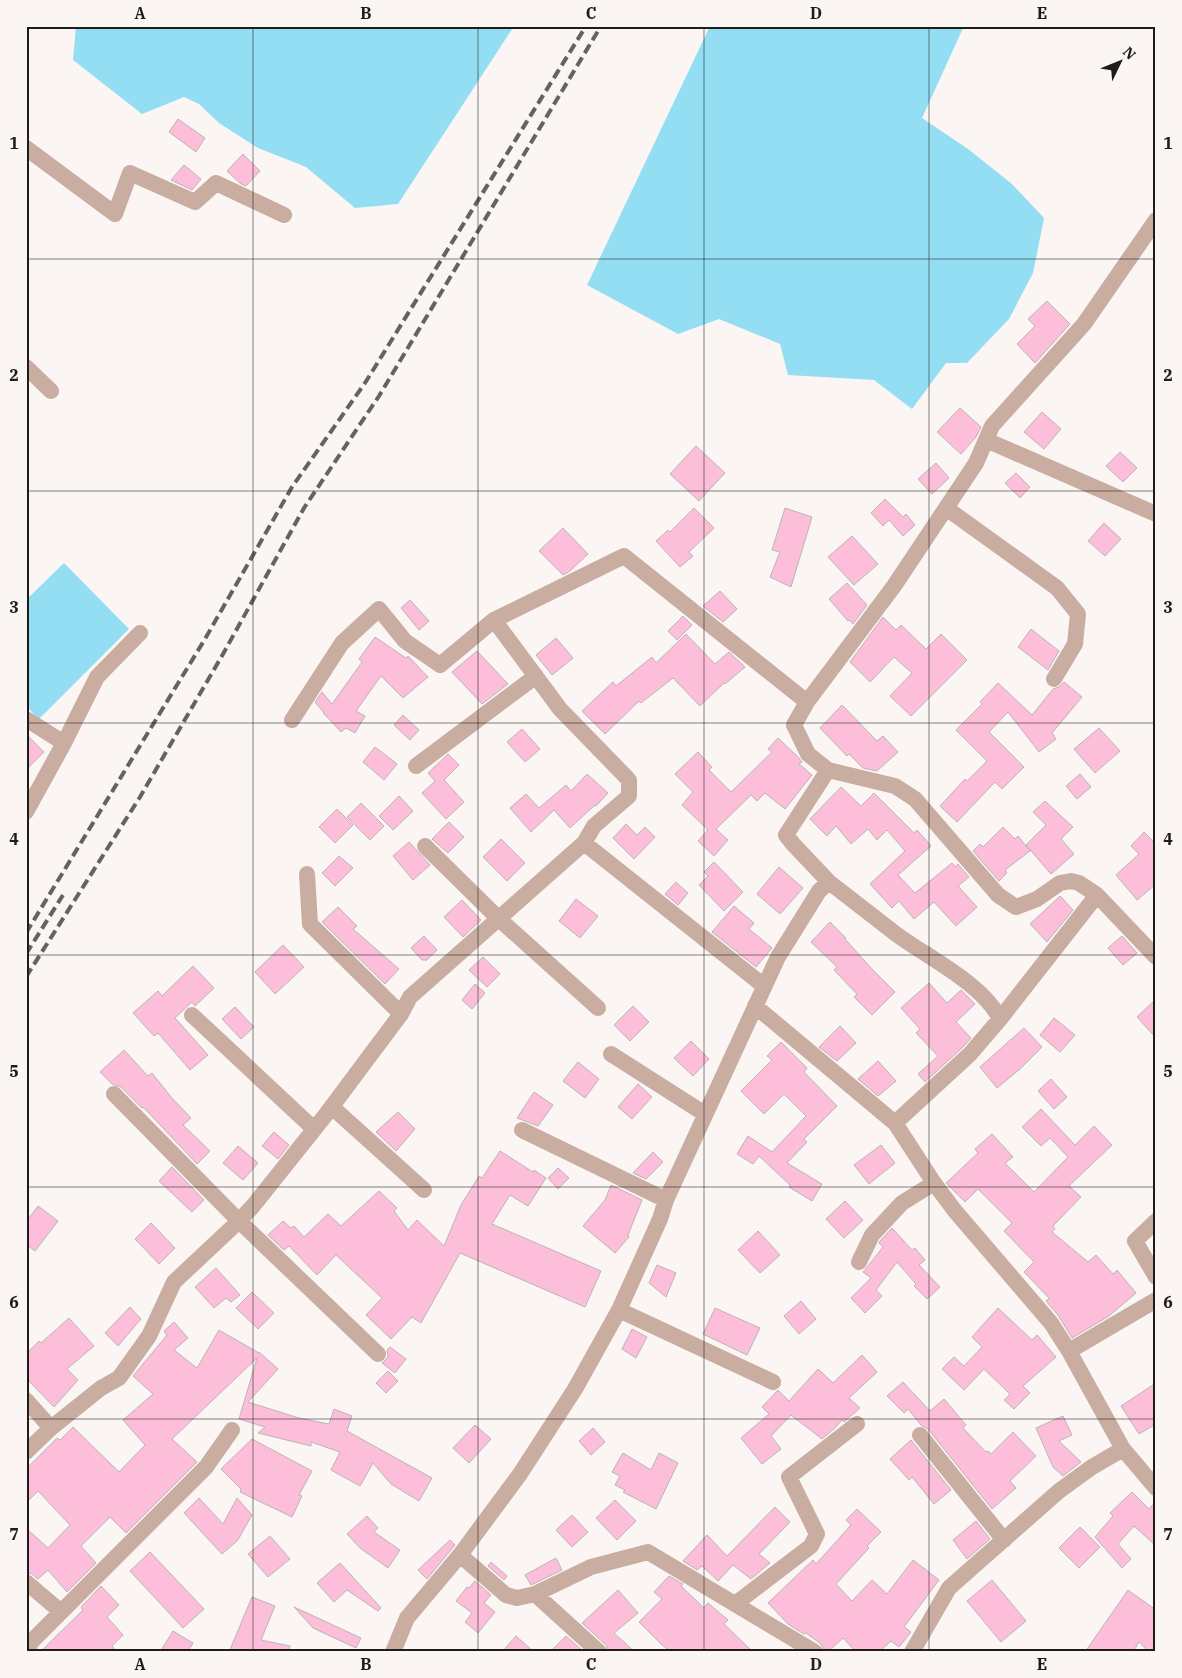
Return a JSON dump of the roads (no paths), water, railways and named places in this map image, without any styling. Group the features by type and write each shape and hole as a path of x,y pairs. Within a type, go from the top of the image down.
{"street":[{"path":"26,148 115,214 130,173 196,202 216,183 284,215"},
{"path":"1156,220 1084,324 992,426 976,463 894,586 807,702 794,725 808,754 828,770 895,786 915,799 998,895 1016,907 1037,899 1060,883 1079,883 1097,895 1156,957"},
{"path":"26,367 51,391"},
{"path":"986,440 1156,514"},
{"path":"946,508 1057,588 1078,614 1075,644 1054,679"},
{"path":"292,720 342,643 379,609 405,641 440,665 494,620 624,556 807,702"},
{"path":"26,1452 51,1428 101,1388 119,1378 149,1336 174,1282 253,1206 332,1106 401,1014 410,997 584,843 594,826 629,796 629,780 560,709 494,620"},
{"path":"26,812 64,744 97,677 140,633"},
{"path":"416,766 536,676"},
{"path":"26,719 64,744"},
{"path":"828,770 786,834 829,882 897,935 958,975 994,1007 1000,1019"},
{"path":"584,843 764,986"},
{"path":"425,846 499,919 598,1008"},
{"path":"307,874 310,924 401,1014"},
{"path":"393,1652 407,1618 460,1554 520,1474 575,1389 619,1310 660,1219 666,1200 778,957 819,891 829,882"},
{"path":"895,1123 970,1054 1000,1019 1097,895"},
{"path":"755,1006 895,1123 934,1183 955,1211 1051,1322 1070,1351 1123,1449 1156,1488"},
{"path":"192,1015 314,1129"},
{"path":"611,1054 706,1114"},
{"path":"114,1094 239,1221 378,1354"},
{"path":"332,1106 424,1190"},
{"path":"522,1130 666,1200"},
{"path":"859,1262 872,1235 902,1203 934,1183"},
{"path":"1156,1221 1135,1241 1156,1276"},
{"path":"1070,1351 1156,1300"},
{"path":"619,1310 773,1382"},
{"path":"26,1400 51,1428"},
{"path":"735,1604 811,1546 816,1534 789,1477 857,1424"},
{"path":"27,1652 31,1642 60,1612 206,1467 232,1430"},
{"path":"920,1436 1004,1540"},
{"path":"912,1652 949,1588 1059,1491 1092,1467 1123,1449"},
{"path":"460,1554 506,1595 517,1598 535,1594 591,1567 648,1552 815,1652"},
{"path":"26,1582 60,1612"},
{"path":"535,1594 599,1652"}],"water":[{"path":"76,26 514,26 398,204 355,208 306,167 258,148 219,123 199,104 184,97 142,114 73,60"},
{"path":"710,26 964,26 922,118 968,149 1012,184 1044,218 1033,273 1009,319 967,363 946,363 912,409 874,380 788,375 780,344 719,319 678,334 587,285"},
{"path":"64,563 129,629 39,719 26,706 26,600"}],"railway":[{"path":"26,933 205,639 292,487 365,383 586,26"},
{"path":"26,977 140,797 223,654 304,508 379,396 601,26"},
{"path":"26,954 63,895"}]}
